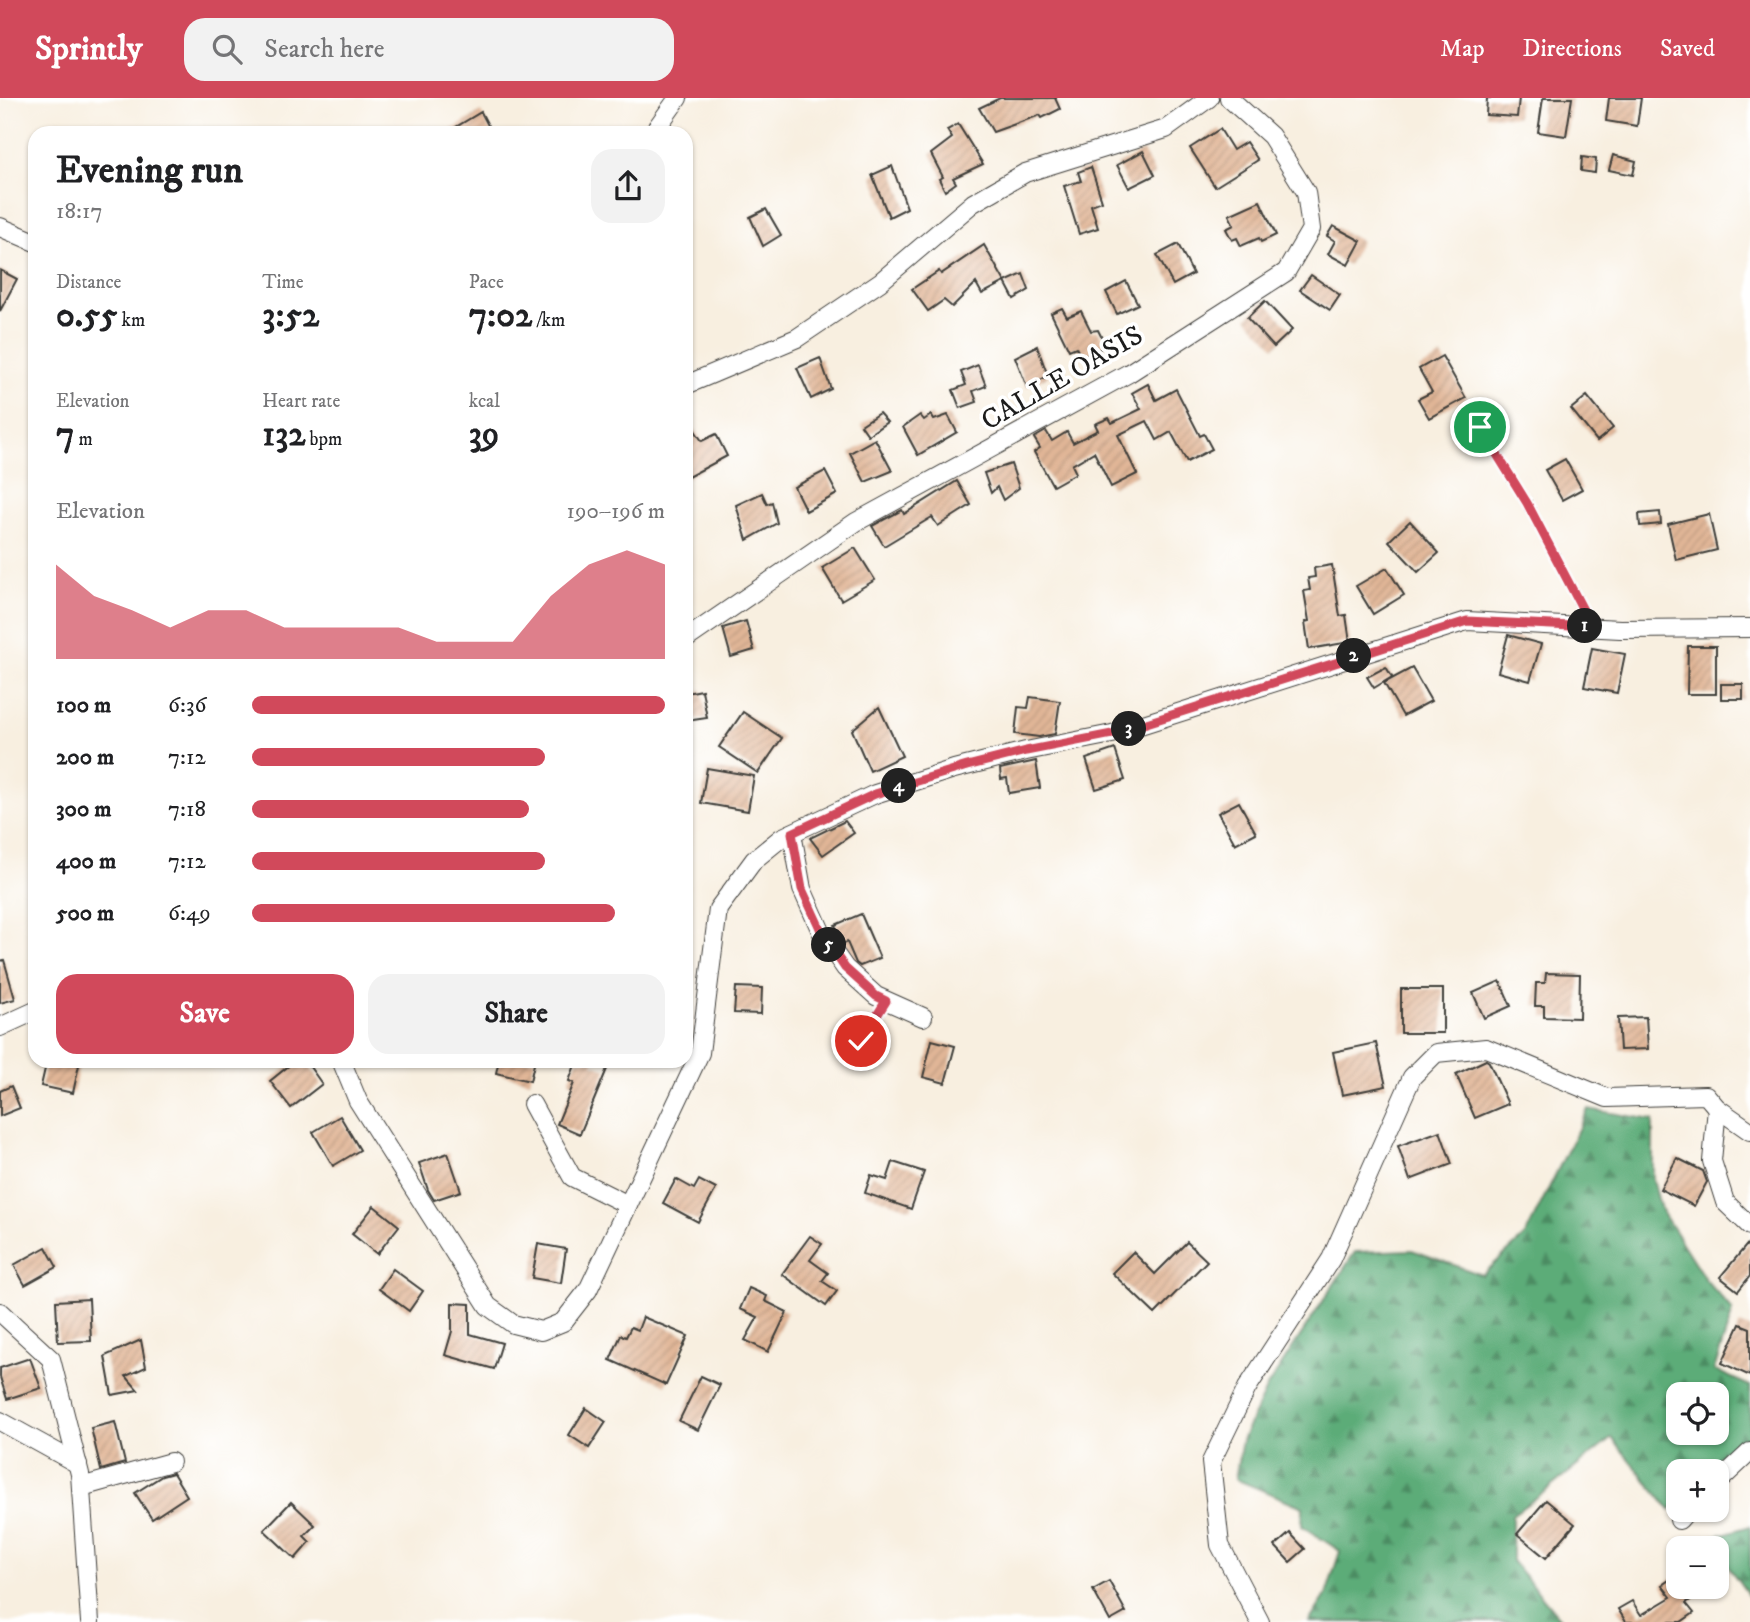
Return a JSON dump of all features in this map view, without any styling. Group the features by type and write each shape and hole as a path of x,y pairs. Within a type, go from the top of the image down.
{"street":[{"path":"658,126 678,98"},
{"path":"693,382 797,338 880,282 972,203 1025,173 1166,130 1209,98"},
{"name":"CALLE OASIS","path":"693,634 856,522 1129,373 1286,272 1311,229 1306,192 1271,136 1230,98"},
{"path":"0,227 28,239"},
{"path":"693,1068 700,1053 718,909 754,860 781,838 875,794 1026,751 1112,734 1467,621 1619,629 1750,628"},
{"path":"792,833 802,889 824,937 845,968 876,996 923,1017"},
{"path":"0,1027 28,1014"},
{"path":"1260,1622 1220,1545 1210,1462 1247,1388 1331,1259 1412,1077 1436,1053 1486,1048 1607,1098 1706,1095 1717,1108 1750,1131"},
{"path":"344,1068 358,1101 488,1306 513,1324 541,1331 563,1322 588,1290 693,1068"},
{"path":"532,1104 572,1177 628,1205"},
{"path":"1717,1108 1712,1161 1725,1202 1750,1226"},
{"path":"0,1312 51,1359 78,1464 90,1622"},
{"path":"0,1421 78,1464"},
{"path":"1729,1472 1750,1452"},
{"path":"81,1487 171,1462"}],"lane":[{"path":"1480,427 1527,503 1592,627"},
{"path":"861,1041 886,1001"}],"green space":[{"path":"1588,1109 1653,1120 1653,1180 1661,1210 1705,1279 1733,1311 1714,1370 1750,1386 1750,1435 1726,1459 1666,1459 1666,1505 1612,1438 1512,1515 1512,1561 1563,1622 1309,1622 1326,1595 1340,1551 1302,1526 1303,1507 1235,1479 1242,1440 1267,1387 1355,1252 1412,1250 1482,1275 1525,1236"},
{"path":"1750,1526 1750,1597 1729,1568 1729,1536 1715,1536"}],"building":[{"path":"1000,98 1055,98 1060,109 1042,118 1040,115 993,132 979,108"},
{"path":"1487,98 1519,98 1517,117 1486,115"},
{"path":"1543,98 1572,98 1566,136 1538,132"},
{"path":"1609,98 1641,98 1637,126 1606,121"},
{"path":"481,112 488,126 458,126"},
{"path":"958,124 983,164 953,178 956,183 945,191 939,179 943,177 931,154 952,138 947,130"},
{"path":"1220,129 1233,150 1246,142 1258,160 1215,187 1190,148"},
{"path":"1143,151 1155,175 1129,188 1117,165"},
{"path":"1613,155 1636,161 1633,175 1609,170"},
{"path":"1582,157 1596,159 1595,173 1581,171"},
{"path":"892,166 907,208 889,217 872,175"},
{"path":"1091,167 1102,201 1091,205 1098,228 1079,234 1064,186 1081,181 1078,172"},
{"path":"1260,201 1276,235 1261,242 1259,238 1241,246 1237,238 1232,240 1226,229 1234,225 1229,215"},
{"path":"766,209 781,235 763,246 750,217"},
{"path":"1333,226 1361,241 1348,265 1328,254 1335,241 1327,236"},
{"path":"1178,244 1193,274 1173,285 1157,255"},
{"path":"984,245 1005,282 982,294 976,283 952,307 944,300 928,311 912,289 939,271 941,274"},
{"path":"0,270 17,279 0,311"},
{"path":"1023,274 1029,290 1014,299 1005,282"},
{"path":"1311,275 1340,295 1330,310 1300,290"},
{"path":"1126,281 1138,304 1117,314 1106,292"},
{"path":"1265,301 1292,330 1274,347 1247,318"},
{"path":"1062,308 1067,317 1081,311 1091,331 1098,330 1106,346 1081,358 1076,347 1069,350 1051,313"},
{"path":"1037,346 1048,376 1027,387 1015,357"},
{"path":"1442,356 1466,398 1429,418 1418,399 1432,392 1419,369"},
{"path":"820,358 831,389 811,399 797,368"},
{"path":"978,365 986,386 973,391 977,402 960,408 953,390 966,385 961,372"},
{"path":"1148,384 1156,400 1176,389 1200,436 1204,434 1212,449 1187,462 1171,432 1157,440 1147,421 1118,435 1137,474 1111,487 1094,452 1072,465 1076,473 1053,486 1034,452 1040,448 1034,438 1046,431 1052,441 1067,432 1073,443 1098,430 1095,424 1109,418 1112,423 1141,409 1132,393"},
{"path":"1587,396 1613,428 1597,441 1571,409"},
{"path":"879,413 887,422 868,435 861,425"},
{"path":"920,415 924,420 931,415 934,420 948,415 957,432 918,455 903,427"},
{"path":"693,428 702,441 716,434 727,456 693,474"},
{"path":"875,439 892,471 865,482 850,453"},
{"path":"1565,459 1582,489 1562,500 1545,470"},
{"path":"1011,464 1019,488 1003,500 997,487 991,493 984,473"},
{"path":"825,471 837,494 806,511 794,487"},
{"path":"957,481 971,505 938,526 932,517 884,546 872,526 902,510 904,514"},
{"path":"762,493 767,504 772,502 777,523 747,540 736,505"},
{"path":"1660,512 1661,524 1640,526 1639,514"},
{"path":"1709,514 1717,550 1676,560 1668,524"},
{"path":"1410,521 1439,553 1418,572 1389,541"},
{"path":"855,548 875,580 841,600 822,568"},
{"path":"1332,565 1340,616 1346,615 1350,642 1309,649 1305,622 1309,621 1304,591 1310,590 1308,578 1315,577 1314,568"},
{"path":"1387,568 1404,595 1373,614 1356,586"},
{"path":"746,621 754,650 731,657 723,628"},
{"path":"1508,635 1541,644 1530,681 1498,672"},
{"path":"1688,646 1716,646 1716,694 1687,694"},
{"path":"1592,648 1625,654 1617,693 1584,687"},
{"path":"1386,667 1392,677 1374,688 1367,677"},
{"path":"1412,668 1431,701 1403,716 1384,683"},
{"path":"1721,684 1743,684 1743,699 1721,699"},
{"path":"702,690 707,718 693,720 693,692"},
{"path":"1030,697 1060,701 1055,734 1039,737 1015,734 1018,707 1028,708"},
{"path":"879,707 902,756 870,771 852,730"},
{"path":"743,712 782,738 758,773 719,747"},
{"path":"1115,749 1125,780 1096,789 1086,759"},
{"path":"1036,761 1040,788 1009,793 1007,778 1001,779 1000,769"},
{"path":"707,768 754,776 748,811 701,803"},
{"path":"1239,802 1256,833 1235,844 1218,813"},
{"path":"845,821 854,833 823,855 810,838"},
{"path":"861,914 880,958 860,966 847,942 843,944 835,925"},
{"path":"4,960 15,999 0,1003 0,961"},
{"path":"1546,973 1580,974 1579,1018 1544,1017 1544,1006 1535,1006 1536,983 1545,983"},
{"path":"1500,981 1511,1006 1484,1018 1473,993"},
{"path":"736,987 762,988 761,1014 734,1013"},
{"path":"1401,989 1443,989 1443,1033 1401,1033"},
{"path":"1646,1017 1648,1049 1620,1050 1618,1018"},
{"path":"932,1040 955,1046 945,1083 923,1077"},
{"path":"1376,1043 1386,1086 1342,1095 1333,1052"},
{"path":"1486,1060 1508,1104 1475,1118 1456,1074"},
{"path":"45,1068 78,1068 73,1093 41,1086"},
{"path":"286,1068 311,1068 322,1084 291,1108 270,1081"},
{"path":"497,1068 533,1068 530,1081 496,1073"},
{"path":"574,1068 607,1069 580,1134 557,1124 574,1083 569,1081"},
{"path":"11,1086 20,1108 0,1116 0,1091"},
{"path":"340,1116 360,1150 333,1166 313,1132"},
{"path":"1440,1131 1452,1164 1410,1180 1398,1146"},
{"path":"448,1153 461,1191 434,1200 419,1163"},
{"path":"1677,1158 1703,1171 1707,1182 1694,1206 1660,1189"},
{"path":"893,1162 924,1172 911,1209 865,1193 871,1175 887,1180"},
{"path":"676,1179 694,1189 699,1180 716,1189 698,1222 663,1203"},
{"path":"374,1206 399,1226 377,1254 352,1234"},
{"path":"810,1236 822,1244 810,1260 828,1273 822,1281 837,1291 826,1306 782,1274"},
{"path":"1750,1241 1750,1276 1738,1291 1720,1277"},
{"path":"1187,1242 1207,1261 1155,1314 1112,1273 1133,1252 1155,1274"},
{"path":"538,1244 566,1249 561,1283 532,1278"},
{"path":"46,1247 57,1267 25,1285 14,1265"},
{"path":"393,1269 423,1291 409,1311 379,1289"},
{"path":"749,1288 767,1296 765,1301 787,1312 768,1352 745,1340 758,1317 740,1309"},
{"path":"89,1299 91,1341 58,1342 56,1301"},
{"path":"452,1303 470,1304 470,1334 502,1343 494,1369 445,1355 452,1331"},
{"path":"643,1317 688,1336 666,1385 610,1360 621,1335 626,1337 631,1327 638,1330"},
{"path":"1740,1324 1750,1328 1750,1376 1722,1363"},
{"path":"141,1340 146,1367 126,1376 138,1390 112,1395 105,1356"},
{"path":"30,1358 41,1388 7,1399 0,1368"},
{"path":"701,1376 720,1385 698,1430 679,1421"},
{"path":"586,1408 606,1422 589,1448 569,1435"},
{"path":"115,1422 125,1463 101,1470 91,1428"},
{"path":"173,1473 187,1496 152,1519 135,1493 162,1476"},
{"path":"1546,1500 1575,1524 1546,1558 1517,1534"},
{"path":"291,1502 315,1525 304,1536 310,1542 295,1559 264,1530"},
{"path":"1290,1533 1305,1549 1290,1562 1275,1546"},
{"path":"1109,1581 1126,1612 1110,1621 1093,1590"},
{"path":"1668,1599 1692,1599 1686,1603 1694,1613 1681,1622 1626,1622 1618,1609 1632,1601 1641,1615"}],"route":[{"path":"861,1041 886,1001 876,996 845,968 824,937 802,889 792,833 875,794 954,769 1112,734 1467,621 1592,627 1527,503 1480,427"}]}
